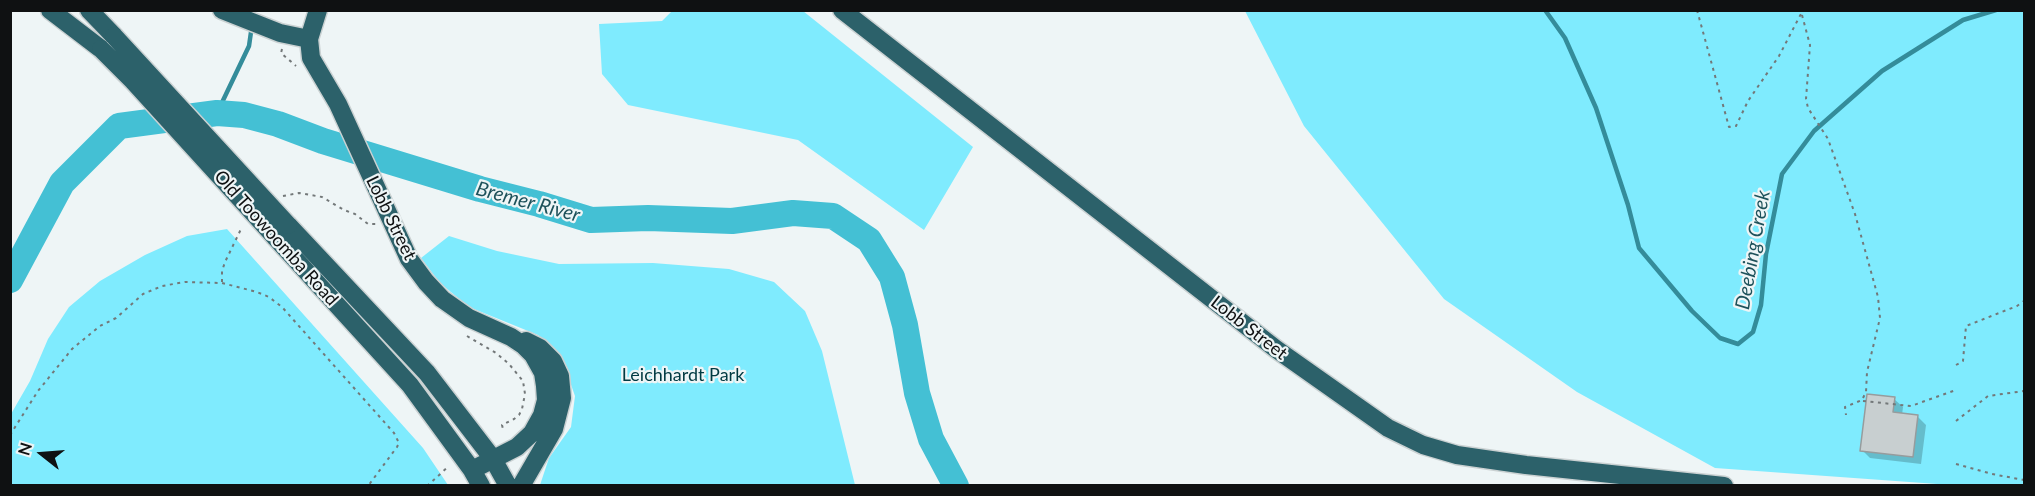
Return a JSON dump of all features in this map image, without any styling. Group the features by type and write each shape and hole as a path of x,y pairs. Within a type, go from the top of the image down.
{"main road":[{"name":"Old Toowoomba Road","path":"50,10 101,49 281,231 427,373 493,459 508,486"},
{"name":"Old Toowoomba Road","path":"89,10 114,36 281,231 410,385 477,478"},
{"name":"Lobb Street","path":"318,10 309,39 313,64 338,104 409,259 442,299 469,318 523,345 537,361 544,379 546,400 539,422 528,438 517,447 493,459 477,478"},
{"name":"Lobb Street","path":"842,10 1276,349 1388,428 1423,445 1457,455 1526,465 1725,486"},
{"path":"225,12 280,33 309,39"},
{"path":"507,335 536,346 550,356 558,369 562,390 561,405 554,429 521,486"}],"path":[{"path":"1697,10 1729,127 1736,126 1748,101 1779,56 1803,10"},
{"path":"1802,15 1810,45 1806,99 1808,108 1828,139 1856,214 1878,297 1880,318 1866,372 1866,392 1862,400"},
{"path":"10,435 38,391 72,349 100,326 116,318 142,294 162,286 185,282 222,283 263,295 282,307 394,433 399,443 368,486"},
{"path":"1956,365 1963,361 1966,326 2025,301"},
{"path":"1846,415 1845,407 1862,400 1911,406 1956,390"},
{"path":"1956,421 1988,396 2025,391"},
{"path":"1956,464 2025,480"},
{"path":"428,486 450,466"}],"green space":[{"path":"672,11 803,11 973,147 924,230 798,140 628,105 602,74 599,24 662,21"},
{"path":"1245,11 2024,11 2024,485 1951,485 1715,468 1577,392 1444,299 1304,126"},
{"path":"227,229 423,448 448,485 11,485 11,414 30,381 48,339 69,307 100,281 145,255 187,236"},
{"name":"Leichhardt Park","path":"449,236 497,251 559,264 653,263 729,269 774,282 805,311 822,351 855,485 540,485 549,458 571,427 575,396 564,365 554,348 538,335 469,307 440,283 421,258"}],"building":[{"path":"1867,394 1895,397 1893,412 1918,415 1913,457 1860,451"}],"waterway":[{"name":"Deebing Creek","path":"1545,10 1565,38 1596,108 1628,205 1639,248 1692,311 1720,338 1738,344 1753,332 1761,305 1766,254 1782,174 1814,131 1882,71 1963,20 1996,10"},
{"name":"Deebing Creek","path":"217,113 249,46 252,25"},
{"name":"Bremer River","path":"10,280 62,183 119,126 217,113 244,115 278,124 323,141 591,220 648,218 732,221 793,213 833,216 869,240 892,277 905,325 917,393 931,439 956,486"}]}
